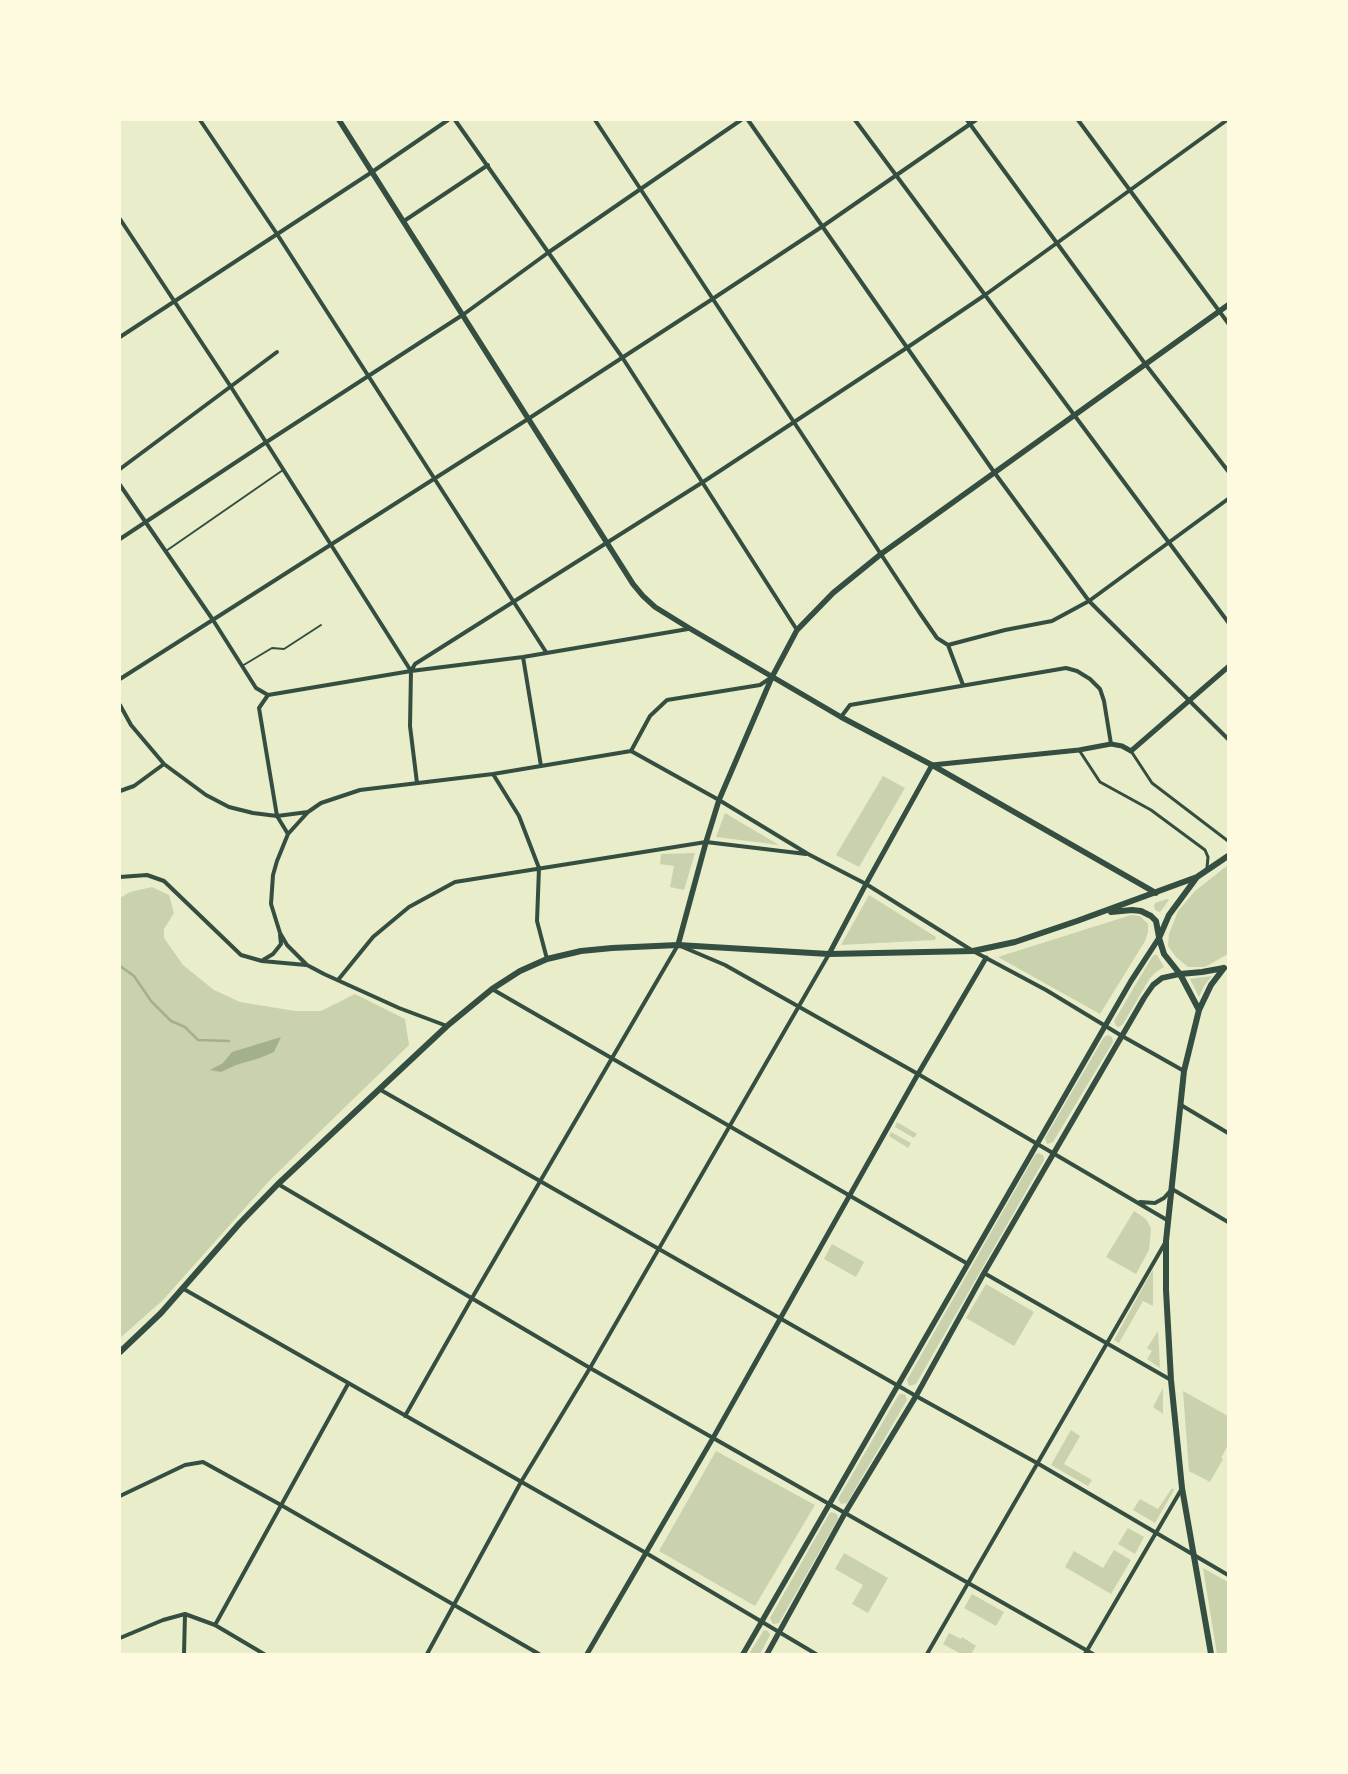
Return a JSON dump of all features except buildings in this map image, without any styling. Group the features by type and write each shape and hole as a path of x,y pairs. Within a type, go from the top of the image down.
{"main road":[{"path":"339,120 464,314 633,584 643,596 656,607 689,628 841,717 932,765 1156,893"},
{"path":"678,945 706,842 720,800 772,676 797,630 833,593 881,554 1228,305"},
{"path":"743,1654 1130,981 1159,938 1169,916 1197,877 1228,856"},
{"path":"120,1352 160,1313 240,1223 278,1184 447,1026 492,989 520,971 547,959 582,951 678,945 829,954 973,951 1016,942 1197,877"},
{"path":"1100,913 1132,910 1141,912 1156,921 1164,954 1180,974 1199,1010"},
{"path":"767,1654 845,1513 916,1396 984,1273 1153,985 1162,978 1226,967"},
{"path":"1211,1654 1192,1554 1182,1488 1171,1380 1166,1290 1166,1241 1184,1070 1199,1010 1211,986 1226,967"}],"street":[{"path":"200,120 277,234 546,652"},
{"path":"120,337 448,120"},
{"path":"455,120 550,252 622,357 797,630"},
{"path":"595,120 937,638 948,645 963,685"},
{"path":"120,539 464,314 641,188 741,120"},
{"path":"748,120 994,472 1089,601 1228,739"},
{"path":"855,120 1228,622"},
{"path":"967,120 1146,365 1228,471"},
{"path":"120,679 714,298 823,226 976,120"},
{"path":"1078,120 1228,323"},
{"path":"417,783 410,726 411,671 414,664 703,482 908,347 985,295 1129,189 1227,120"},
{"path":"404,221 488,165"},
{"path":"120,219 231,387 411,671"},
{"path":"120,469 277,352"},
{"path":"120,485 213,620 256,688 268,694 411,671 523,656 689,628"},
{"path":"948,645 1005,630 1052,621 1089,601 1228,499"},
{"path":"523,656 541,766"},
{"path":"1131,751 1228,667"},
{"path":"841,717 850,704 1066,668 1077,671 1090,679 1100,689 1104,701 1111,744"},
{"path":"631,751 650,716 666,700 760,685 772,676"},
{"path":"268,694 259,708 277,816 288,834"},
{"path":"120,704 131,725 164,764 206,795 229,807 253,813 277,816 308,812"},
{"path":"427,1654 521,1482 590,1368 799,1007 932,765 1079,750 1111,744 1122,746 1131,751 1152,782 1228,841"},
{"path":"1079,750 1100,782 1151,810 1205,850 1208,857 1207,869"},
{"path":"447,1026 399,1008 307,965 287,945 280,933 272,904 272,890 277,861 288,834 308,812 321,803 347,793 493,774 631,751 720,800 808,854 866,884 973,951 1046,990 1122,1036 1184,1070"},
{"path":"120,791 134,786 164,764"},
{"path":"493,774 518,816 539,868 537,920 547,959"},
{"path":"338,980 373,936 409,907 456,882 706,842 808,854"},
{"path":"120,877 147,875 164,881 241,955 262,961 307,965"},
{"path":"262,961 273,954 280,944 280,933"},
{"path":"405,1416 678,945 725,965 918,1074 1167,1220"},
{"path":"587,1654 713,1438 918,1074 986,958"},
{"path":"492,989 968,1264"},
{"path":"379,1089 898,1386 1038,1463 1228,1575"},
{"path":"1181,1105 1228,1133"},
{"path":"278,1184 590,1368 1085,1652 1093,1654"},
{"path":"1135,1201 1146,1204 1155,1203 1164,1198 1172,1189 1228,1222"},
{"path":"927,1654 1166,1241"},
{"path":"984,1273 1171,1380"},
{"path":"182,1288 646,1553 816,1654"},
{"path":"215,1625 348,1384"},
{"path":"120,1496 185,1465 203,1462 539,1654"},
{"path":"1085,1652 1182,1488"},
{"path":"184,1654 185,1614"},
{"path":"120,1638 163,1620 185,1614 215,1625 264,1654"}],"lane":[{"path":"166,551 283,470"},
{"path":"242,666 272,648 284,649 320,626"}],"shaded area":[{"path":"883,776 905,788 859,867 836,855"},
{"path":"725,813 779,845 716,837"},
{"path":"695,853 684,890 670,887 674,866 660,864 661,854"},
{"path":"1228,865 1228,954 1205,967 1188,967 1176,957 1168,946 1169,934 1178,911 1195,891"},
{"path":"152,887 169,895 174,913 164,929 164,938 183,965 214,990 240,1002 295,1011 321,1011 355,994 405,1019 409,1045 269,1181 162,1301 120,1338 120,898 130,892"},
{"path":"869,895 936,937 935,940 841,945"},
{"path":"1169,900 1161,911 1155,910 1155,903"},
{"path":"1131,915 1140,916 1148,924 1148,932 1145,941 1100,1014 998,957"},
{"path":"1154,955 1157,955 1164,967 1150,978 1123,1024 1119,1027 1116,1026 1114,1021"},
{"path":"1212,976 1204,986 1199,997 1190,979"},
{"path":"1108,1035 1112,1037 1113,1042 1053,1142 1047,1144 1045,1138 1104,1037"},
{"path":"281,1037 274,1052 221,1072 210,1070 223,1063 232,1052"},
{"path":"897,1122 917,1134 914,1138 895,1127"},
{"path":"891,1132 911,1143 908,1148 889,1136"},
{"path":"1038,1153 1043,1155 1044,1160 916,1384 909,1386 907,1380 1035,1155"},
{"path":"1134,1211 1146,1219 1151,1228 1149,1250 1136,1274 1106,1257"},
{"path":"832,1244 864,1262 856,1277 824,1259"},
{"path":"1153,1269 1153,1306 1143,1301 1119,1343 1114,1340"},
{"path":"986,1284 1034,1312 1014,1346 966,1318"},
{"path":"1158,1331 1160,1368 1147,1359 1152,1351 1147,1348"},
{"path":"1163,1388 1163,1414 1153,1407"},
{"path":"1183,1391 1228,1416 1228,1445 1221,1458 1223,1459 1210,1482 1189,1471"},
{"path":"900,1394 905,1394 907,1400 847,1503 841,1504 838,1499"},
{"path":"1071,1430 1080,1436 1064,1464 1092,1480 1088,1486 1051,1465"},
{"path":"716,1451 815,1505 755,1606 659,1551"},
{"path":"1172,1488 1174,1490 1155,1523 1133,1510 1140,1499 1158,1509"},
{"path":"831,1512 837,1514 838,1519 779,1623 773,1624 770,1618"},
{"path":"1128,1528 1144,1537 1135,1554 1118,1544"},
{"path":"1114,1550 1131,1560 1111,1594 1065,1567 1074,1551 1103,1568"},
{"path":"844,1553 888,1578 868,1613 852,1604 863,1585 835,1569"},
{"path":"1203,1568 1228,1582 1228,1654 1217,1654"},
{"path":"972,1594 1004,1612 996,1626 964,1608"},
{"path":"764,1630 768,1631 770,1635 760,1654 749,1654"},
{"path":"949,1633 961,1639 962,1637 976,1646 971,1654 961,1654 943,1644"}],"waterway":[{"path":"120,966 134,976 151,1001 171,1021 185,1027 198,1040 229,1041"}]}
